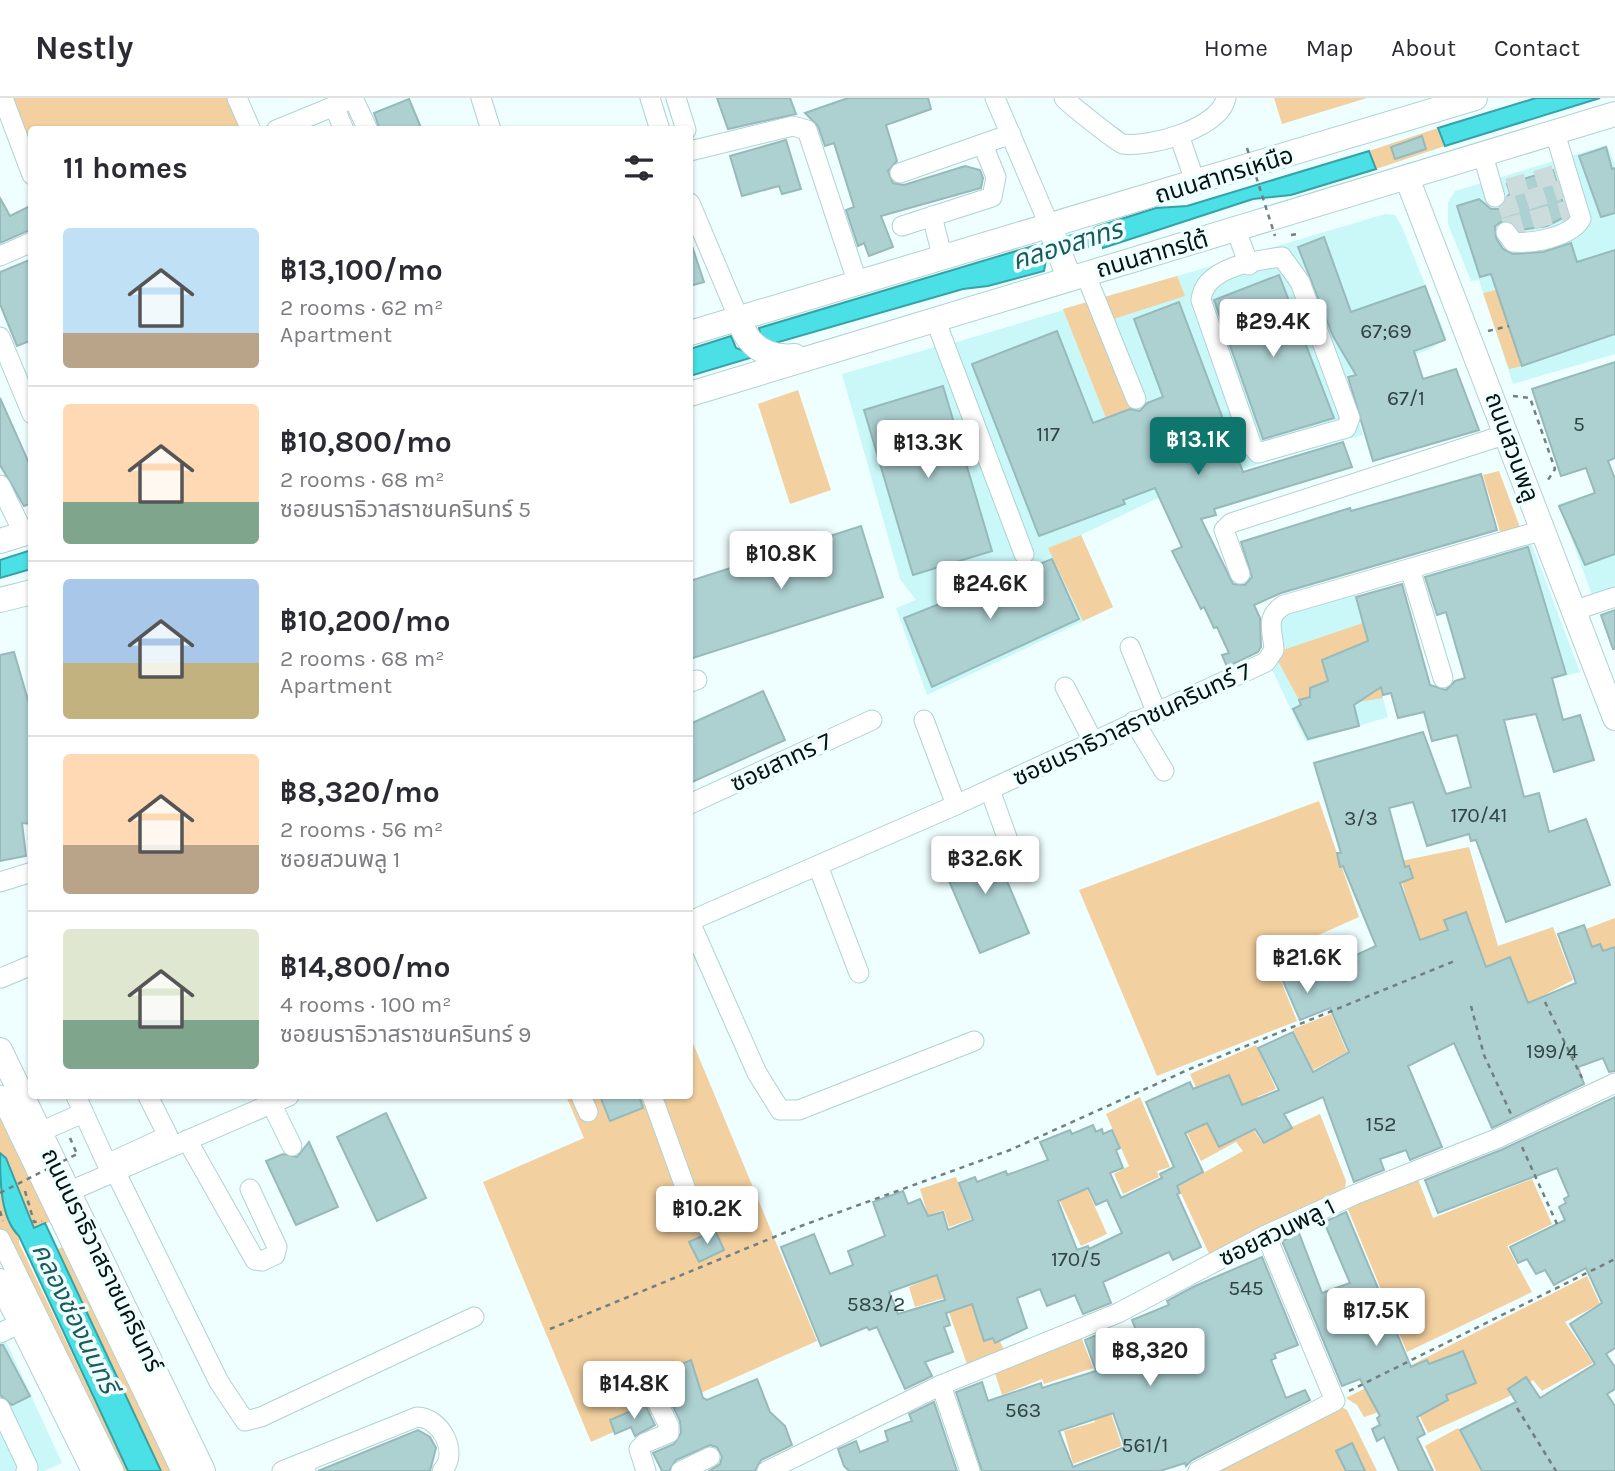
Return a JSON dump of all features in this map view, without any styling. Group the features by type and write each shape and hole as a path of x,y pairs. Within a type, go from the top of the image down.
{"main road":[{"name":"ถนนสาทรเหนือ","path":"693,332 943,259 1065,256 1196,184 1449,102 1475,98"},
{"name":"ถนนสาทรใต้","path":"693,393 935,319 1065,256 1236,230 1615,114"},
{"name":"ถนนสวนพลู","path":"1407,178 1495,399 1615,718"},
{"path":"738,318 743,334 766,354 789,357 819,355"},
{"path":"0,600 28,593"},
{"name":"ถนนนราธิวาสราชนครินทร์","path":"0,1050 203,1471"},
{"path":"0,1281 10,1328 94,1471"}],"street":[{"path":"237,98 249,126"},
{"path":"286,126 353,98 366,126"},
{"path":"481,98 490,126"},
{"path":"650,98 659,126"},
{"path":"676,98 685,126"},
{"path":"995,98 1065,256 1136,399"},
{"path":"1064,98 1113,140 1123,144 1153,142 1179,135 1209,121 1225,104 1226,98"},
{"path":"334,106 341,126"},
{"path":"4,109 28,166"},
{"path":"693,150 793,125 807,130 858,284"},
{"path":"1506,232 1513,242 1525,243 1570,230 1581,219 1574,208 1565,180 1555,132"},
{"path":"900,173 1011,134"},
{"path":"1179,135 1196,184"},
{"path":"902,226 992,197 996,177 983,145"},
{"path":"1483,155 1499,193"},
{"path":"693,210 738,318"},
{"path":"932,216 943,259"},
{"path":"1236,230 1249,265"},
{"path":"0,256 28,244"},
{"path":"1282,257 1300,282 1350,418 1346,428 1267,452 1258,453 1252,446 1201,300 1202,290 1210,278 1249,265 1282,257"},
{"path":"935,319 1024,554"},
{"path":"0,337 28,404"},
{"path":"1240,574 1225,538 1224,530 1231,523 1507,434"},
{"path":"0,485 14,527"},
{"name":"ซอยนราธิวาสราชนครินทร์ 7","path":"693,921 990,790 1266,662 1274,650 1270,620 1272,613 1284,605 1543,530"},
{"path":"1410,569 1443,678"},
{"path":"1573,611 1615,597"},
{"path":"1130,647 1156,711"},
{"path":"1065,687 1093,741"},
{"name":"ซอยสาทร 7","path":"693,803 872,720"},
{"path":"924,720 956,805"},
{"path":"1134,722 1164,771"},
{"path":"990,790 1014,857"},
{"path":"818,866 859,973"},
{"path":"0,882 28,873"},
{"path":"693,929 757,1073 780,1110 799,1110 974,1041"},
{"path":"1,978 28,967"},
{"name":"ซอยสวนพลู 1","path":"767,1471 941,1385 1118,1313 1266,1235 1354,1195 1496,1139 1615,1083"},
{"path":"0,1095 181,1471"},
{"path":"40,1132 80,1104 107,1164 168,1136 150,1099"},
{"path":"68,1192 280,1099 292,1146"},
{"path":"653,1099 698,1223"},
{"path":"187,1140 255,1260 262,1261 275,1255 277,1247 250,1189"},
{"path":"115,1171 219,1382 245,1421 261,1418 474,1317"},
{"path":"1198,1471 1335,1401 1266,1235"},
{"path":"0,1239 114,1471"},
{"path":"941,1385 970,1471"},
{"path":"646,1471 639,1449 645,1443 669,1433 652,1391"},
{"path":"0,1408 28,1467 26,1471"},
{"path":"282,1471 304,1467 417,1417 427,1417 436,1422 447,1444 449,1455 442,1471"},
{"path":"681,1471 710,1457"}],"path":[{"path":"1247,148 1275,236"},
{"path":"1487,332 1509,326"},
{"path":"1495,399 1530,398 1555,469 1546,483"},
{"path":"550,1329 802,1226 1010,1150 1205,1063 1457,960"},
{"path":"1545,1002 1590,1095"},
{"path":"0,1193 77,1154"},
{"path":"1335,1401 1615,1258"},
{"path":"1517,1408 1556,1471"}],"shaded area":[{"path":"13,98 231,98 245,126 28,126 28,137"},
{"path":"1274,98 1367,98 1282,124"},
{"path":"1438,128 1445,146 1376,169 1369,151"},
{"path":"1607,145 1615,165 1615,354 1513,384 1479,280 1471,281 1448,224 1448,202 1455,191"},
{"path":"1385,214 1395,215 1402,227 1447,339 1426,351 1343,377 1363,435 1185,485 1081,535 1113,607 927,695 896,608 916,600 900,579 842,374 939,346 1018,560 1034,553 950,344"},
{"path":"1177,276 1185,296 1098,324 1133,408 1106,418 1063,309"},
{"path":"1496,290 1522,366 1509,369 1483,293"},
{"path":"798,390 831,490 790,504 758,404"},
{"path":"1499,471 1521,530 1501,535 1483,475"},
{"path":"1592,493 1606,527 1615,525 1615,591 1593,598 1559,504"},
{"path":"1081,535 1113,607 1083,621 1048,548"},
{"path":"1530,539 1580,672 1514,690 1476,557"},
{"path":"1355,594 1388,717 1306,742 1272,669 1280,651 1277,621 1281,615"},
{"path":"1363,623 1383,698 1358,702 1352,694 1368,686 1351,648 1322,660 1328,681 1311,688 1310,697 1299,700 1278,661 1280,651"},
{"path":"1319,801 1359,917 1271,956 1297,1021 1157,1076 1079,890"},
{"path":"1469,847 1498,946 1553,927 1573,980 1517,1009 1429,976 1396,862"},
{"path":"1615,918 1615,950 1596,957 1586,929"},
{"path":"1331,1014 1347,1052 1313,1070 1293,1029"},
{"path":"693,1043 817,1341 591,1442 483,1182 584,1138 567,1099 693,1099"},
{"path":"1256,1045 1276,1089 1257,1097 1268,1118 1251,1126 1261,1141 1320,1114 1346,1181 1344,1195 1211,1258 1178,1187 1243,1151 1236,1142 1201,1161 1187,1133 1211,1120 1190,1074"},
{"path":"1140,1097 1170,1167 1157,1171 1159,1177 1123,1194 1114,1174 1129,1166 1106,1114"},
{"path":"0,1104 56,1219 19,1236 19,1243 128,1471 119,1471 0,1229"},
{"path":"1416,1174 1433,1218 1532,1179 1552,1224 1507,1246 1532,1292 1407,1352 1347,1207"},
{"path":"956,1177 971,1219 949,1227 944,1210 928,1215 920,1189"},
{"path":"1087,1189 1107,1234 1081,1246 1060,1201"},
{"path":"65,1246 176,1471 161,1471 152,1453 58,1249"},
{"path":"933,1269 987,1311 1006,1355 969,1370 944,1298 915,1307 909,1287 935,1276"},
{"path":"1587,1276 1600,1304 1565,1322 1593,1363 1542,1391 1533,1380 1508,1397 1428,1433 1412,1401 1364,1417 1357,1405 1346,1398"},
{"path":"0,1328 62,1463 44,1471 0,1471"},
{"path":"1080,1334 1093,1368 1044,1384 1042,1379 1002,1395 994,1370"},
{"path":"1108,1404 1122,1446 1073,1464 1064,1431 1095,1422 1092,1410"},
{"path":"1340,1406 1347,1410 1377,1471 1208,1471"},
{"path":"1458,1428 1481,1471 1436,1471 1425,1446"}],"water":[{"path":"1536,98 1600,98 1445,146 1438,128"},
{"path":"1369,151 1376,169 1291,195 1253,199 1103,248 1096,227 1156,208 1187,206"},
{"path":"1036,245 1047,254 1044,271 988,286 963,289 772,344 760,334 759,328"},
{"path":"731,336 736,348 757,356 693,375 693,348"},
{"path":"28,551 28,570 0,578 0,560"},
{"name":"คลองช่องนนทรี","path":"0,1153 6,1158 34,1228 45,1223 161,1471 128,1471 19,1236 8,1219 2,1198"}],"building":[{"path":"717,98 790,98 796,114 728,129"},
{"path":"848,98 928,98 931,109 886,125 897,161 888,171 893,183 904,185 965,166 980,170 983,178 981,188 881,216 893,247 869,256 864,243 858,246 846,210 854,207 834,143 825,146 818,126 805,113"},
{"path":"409,99 420,126 379,126 374,113"},
{"path":"1422,136 1426,149 1395,159 1391,147"},
{"path":"786,140 801,189 782,194 779,186 742,196 730,156"},
{"path":"1606,147 1612,169 1615,168 1615,213 1601,217 1579,156"},
{"path":"1553,170 1567,216 1547,226 1521,230 1512,221 1504,220 1495,226 1496,238 1503,249 1513,254 1543,252 1571,243 1577,262 1615,250 1615,334 1522,366 1491,274 1480,277 1457,206 1479,199 1491,209 1499,209 1510,193 1507,184"},
{"path":"0,198 10,216 28,207 28,231 0,243"},
{"path":"1324,237 1351,312 1425,286 1445,340 1414,351 1423,379 1456,369 1479,430 1373,461 1348,377 1356,375 1333,336 1298,247"},
{"path":"693,249 704,282 693,285"},
{"path":"28,261 28,342 17,346 0,304 0,272"},
{"path":"1279,275 1334,418 1263,439 1214,300"},
{"path":"1179,302 1243,472 1343,442 1352,467 1214,509 1216,515 1201,519 1233,584 1245,585 1252,577 1241,542 1350,508 1351,511 1481,474 1497,530 1281,593 1254,605 1260,618 1261,647 1258,652 1227,667 1222,655 1229,653 1217,627 1214,628 1204,607 1201,609 1172,551 1182,547 1155,488 1123,500 1125,504 1039,536 972,364 1057,331 1093,423 1130,409 1140,411 1147,403 1163,397 1134,319"},
{"path":"1615,362 1615,458 1608,461 1615,479 1615,554 1585,565 1559,506 1595,493 1586,468 1561,476 1532,389"},
{"path":"943,386 992,551 913,575 864,410"},
{"path":"0,398 28,461 28,504 24,506 0,465"},
{"path":"861,526 883,597 693,658 693,580"},
{"path":"1528,547 1566,674 1552,678 1563,720 1580,715 1594,760 1554,772 1536,714 1504,720 1524,797 1539,793 1549,832 1586,819 1610,885 1506,922 1476,840 1471,841 1469,834 1427,846 1413,802 1389,808 1405,867 1409,866 1413,878 1400,883 1420,940 1448,930 1444,920 1466,912 1486,967 1510,957 1528,1003 1576,983 1558,934 1584,925 1592,947 1600,944 1603,951 1615,947 1615,1071 1609,1072 1603,1058 1578,1067 1584,1084 1492,1128 1454,1043 1408,1066 1442,1147 1410,1160 1406,1150 1380,1159 1384,1170 1354,1182 1323,1097 1284,1114 1292,1128 1264,1143 1255,1129 1219,1147 1207,1123 1185,1133 1203,1172 1177,1186 1180,1193 1177,1194 1201,1247 1173,1260 1169,1252 1103,1282 1111,1303 1083,1314 1075,1295 1047,1306 1040,1289 1017,1298 1027,1328 995,1343 993,1338 984,1341 972,1304 946,1313 950,1325 944,1327 953,1352 925,1362 932,1376 905,1389 877,1327 869,1330 867,1327 821,1346 781,1247 814,1234 830,1274 853,1265 848,1251 885,1236 873,1202 903,1191 908,1204 920,1199 928,1216 943,1212 948,1230 973,1220 959,1183 975,1177 977,1182 1006,1171 1007,1175 1048,1160 1040,1142 1070,1130 1072,1134 1093,1125 1096,1132 1102,1129 1103,1134 1112,1130 1120,1148 1116,1150 1123,1168 1110,1173 1121,1198 1162,1178 1160,1174 1174,1167 1146,1102 1190,1082 1193,1089 1229,1075 1242,1105 1279,1090 1258,1048 1293,1032 1313,1072 1349,1052 1330,1008 1300,1020 1279,972 1293,966 1286,952 1315,939 1332,973 1357,963 1354,956 1376,946 1343,866 1340,867 1337,853 1341,853 1314,763 1423,732 1446,794 1471,787 1457,735 1432,741 1424,712 1398,718 1391,693 1383,695 1381,687 1354,705 1359,726 1308,739 1293,709 1301,705 1299,700 1310,697 1310,688 1328,681 1322,660 1368,641 1356,597 1402,584 1430,685 1446,690 1455,681 1465,678 1446,612 1437,615 1425,577","holes":["1088,1188 1096,1205 1107,1200 1122,1233 1089,1249 1088,1246 1077,1250 1058,1201","937,1275 945,1300 898,1314 889,1292"]},
{"path":"1052,559 1079,619 932,687 904,618"},
{"path":"1615,610 1615,649 1613,649 1601,615"},
{"path":"14,652 28,700 28,824 22,823 26,856 0,861 0,655"},
{"path":"763,691 785,740 693,782 693,723"},
{"path":"989,839 1029,933 980,953 940,860"},
{"path":"1615,1097 1615,1348 1606,1354 1615,1367 1615,1389 1607,1394 1615,1406 1615,1471 1482,1471 1460,1430 1516,1402 1508,1389 1526,1377 1540,1398 1595,1364 1570,1324 1602,1303 1586,1268 1554,1285 1545,1270 1536,1274 1527,1259 1518,1263 1510,1247 1565,1220 1559,1207 1566,1203 1564,1199 1569,1196 1557,1168 1438,1213 1425,1180 1501,1150"},
{"path":"601,1099 640,1099 643,1108 610,1121"},
{"path":"386,1113 426,1198 377,1221 337,1137"},
{"path":"309,1142 338,1207 296,1225 266,1161 283,1154 297,1157"},
{"path":"1346,1212 1411,1367 1427,1360 1429,1364 1463,1351 1476,1383 1446,1395 1448,1400 1417,1417 1425,1434 1417,1438 1433,1471 1399,1471 1384,1437 1377,1441 1372,1429 1380,1425 1377,1418 1380,1416 1360,1379 1342,1386 1282,1241 1299,1233 1322,1293 1350,1283 1324,1222"},
{"path":"715,1230 724,1250 699,1262 689,1242"},
{"path":"1262,1257 1298,1345 1274,1354 1276,1358 1271,1360 1286,1398 1305,1390 1310,1400 1192,1460 1186,1466 1185,1463 1160,1471 982,1471 956,1392 982,1382 988,1401 1041,1383 1042,1388 1096,1371 1085,1340 1106,1331 1111,1344 1138,1335 1132,1320 1169,1305 1167,1301","holes":["1113,1413 1125,1447 1073,1467 1059,1431"]},
{"path":"0,1345 3,1345 30,1396 12,1405 0,1395"},
{"path":"691,1360 703,1398 707,1400 757,1379 770,1412 785,1426 792,1445 761,1460 755,1471 709,1471 720,1464 722,1457 717,1447 710,1445 676,1460 669,1471 662,1471 653,1453 674,1444 681,1433 680,1421 668,1396 674,1393 665,1371"},
{"path":"934,1402 957,1471 849,1471 844,1466 838,1449 856,1441 860,1452 888,1441 885,1431 912,1421 909,1414"},
{"path":"645,1405 655,1425 635,1436 631,1427 615,1434 610,1420"},
{"path":"418,1430 430,1437 436,1448 430,1471 318,1471"},
{"path":"1352,1443 1365,1471 1346,1471 1336,1451"}],"waterway":[{"name":"คลองสาทร","path":"1046,251 1120,229"}],"tunnel":[{"path":"1508,188 1557,174"},
{"path":"1499,209 1562,189"},
{"path":"1504,228 1568,210"}]}
